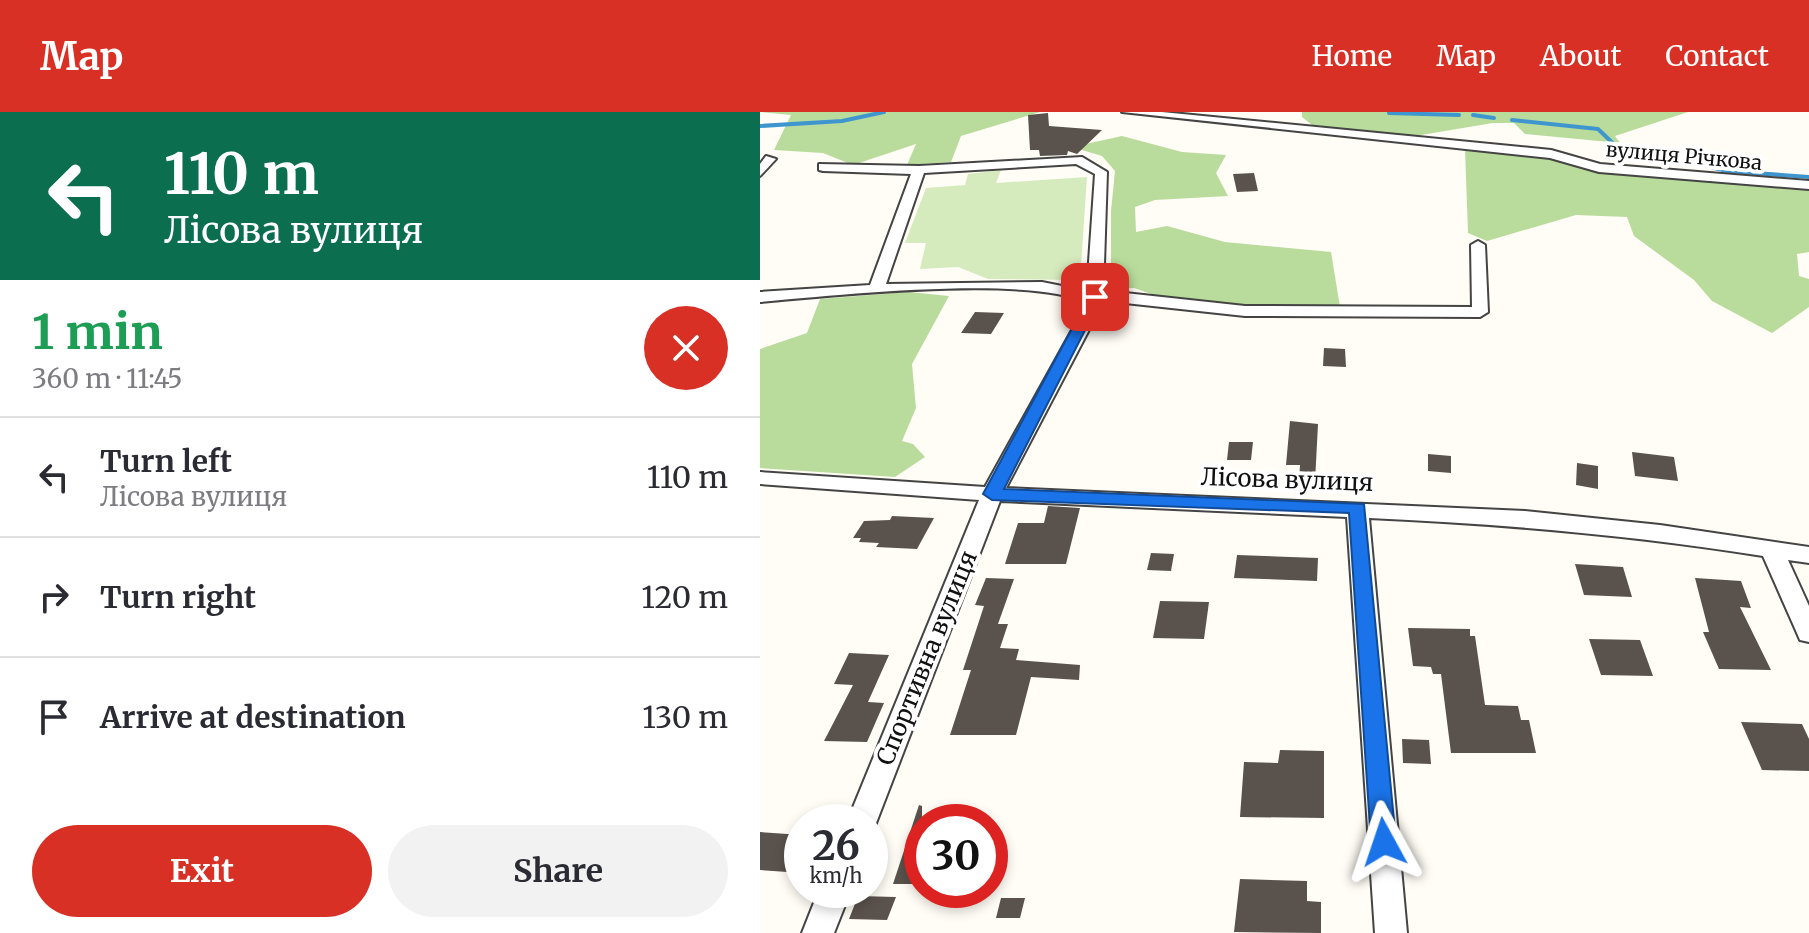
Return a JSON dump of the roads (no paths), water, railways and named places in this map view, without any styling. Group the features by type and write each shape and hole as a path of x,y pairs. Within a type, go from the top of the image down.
{"street":[{"name":"вулиця Річкова","path":"1128,112 1551,154 1599,168 1809,185"},
{"path":"760,172 770,159"},
{"path":"823,167 919,170 1078,160 1101,172 1096,299"},
{"path":"877,288 919,170"},
{"path":"760,297 877,288 1025,286 1079,290 1096,299 1125,298 1245,311 1480,312 1478,245"},
{"name":"Спортивна вулиця","path":"869,804 992,494 1096,299"},
{"name":"Лісова вулиця","path":"760,478 992,494 1357,508 1540,520 1660,532 1809,555"},
{"path":"1357,508 1391,933"},
{"path":"1772,549 1809,633"},
{"path":"818,933 828,908"}],"waterway":[{"path":"760,126 842,121 884,112"},
{"path":"1389,113 1459,115"},
{"path":"1473,115 1494,118"},
{"path":"1512,120 1598,129 1622,152"},
{"path":"1685,161 1727,171 1809,177"}]}
